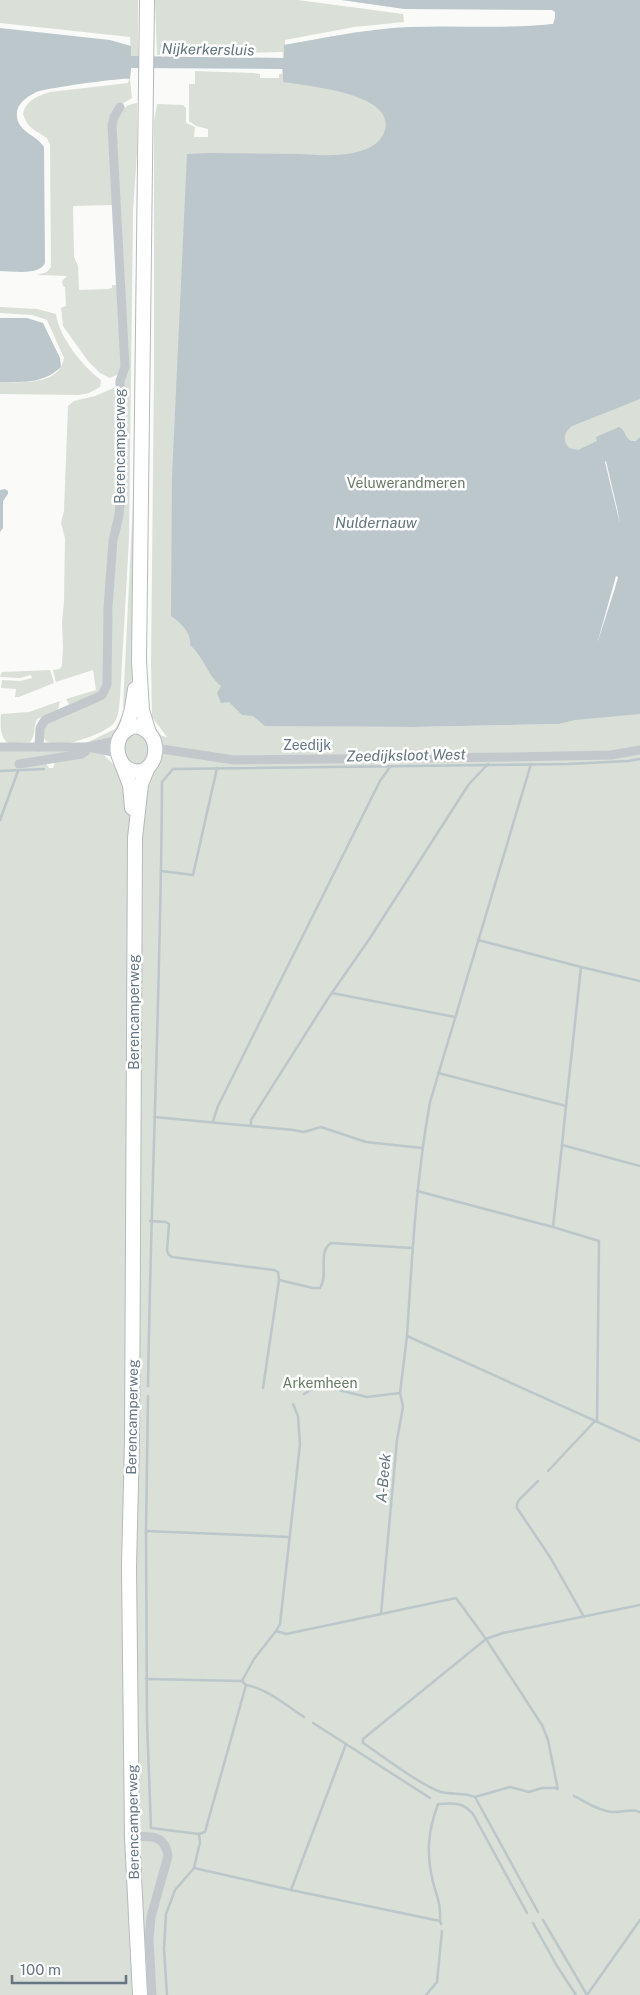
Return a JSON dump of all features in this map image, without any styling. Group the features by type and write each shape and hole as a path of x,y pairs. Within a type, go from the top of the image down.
{"main road":[{"name":"Berencamperweg","path":"147,0 140,661 142,710 150,732"},
{"name":"Berencamperweg","path":"136,838 130,785 120,746 132,710 140,661"},
{"path":"130,727 144,728 150,732 156,748 153,761 148,767 137,772 128,769 120,746 130,727"},
{"name":"Berencamperweg","path":"140,1995 132,1837 129,1567 132,1430 136,838 141,784 148,767"}],"street":[{"name":"Berencamperweg","path":"39,747 40,728 45,720 102,695 107,685 108,608 112,551 121,498 120,381 125,367 112,126 114,117 120,107"},
{"path":"0,748 120,746"},
{"path":"18,764 82,754 88,747"},
{"name":"Zeedijk","path":"156,748 234,760 511,758 611,755 640,750"},
{"path":"132,1837 153,1836 167,1846 168,1856 151,1917 149,1938 152,1995"}],"green space":[{"path":"0,0 138,0 138,57 131,56 130,37 0,23"},
{"name":"Arkemheen","path":"155,0 298,0 403,14 404,22 354,27 285,40 285,45 356,32 523,27 556,24 557,6 524,4 465,9 405,9 341,0 640,0 640,1995 0,1995 0,751 78,750 46,763 49,768 53,768 55,762 95,751 102,753 113,764 117,772 151,771 163,755 161,742 152,726 162,736 167,737 152,717 151,664 154,121 157,104 183,105 186,108 186,123 195,127 194,137 208,137 208,129 196,126 189,121 189,84 195,84 195,71 253,73 260,74 260,78 279,78 279,74 282,74 283,52 157,55","holes":["571,720 559,724 415,727 314,726"]},
{"path":"129,79 132,98 117,107 114,205 73,206 74,257 78,266 79,290 108,289 112,288 112,285 117,285 122,367 119,374 110,378 100,373 88,361 63,326 61,308 66,306 65,287 62,281 67,276 37,275 47,272 51,267 50,145 47,138 30,126 23,114 30,102 50,92 128,83"},
{"path":"137,103 137,152 133,211 129,539 119,708 118,715 113,724 100,733 78,741 57,744 49,742 43,736 48,723 104,698 110,685 114,588 124,492 115,127 122,111 128,106"},
{"path":"140,158 133,667 130,707 123,707 133,502 137,186"},
{"path":"0,307 37,309 56,314 67,342 87,367 101,380 100,387 89,393 79,395 0,394 0,382 28,382 48,378 61,367 64,358 47,320 32,315 0,313"},
{"path":"116,387 118,491 103,686 98,693 70,706 66,699 96,690 93,670 56,682 53,670 60,669 62,665 65,538 61,523 64,511 68,406 74,401 95,396"},
{"path":"50,670 54,683 19,697 15,697 16,689 1,688 2,680 20,681 32,678 31,675 20,678 0,677 2,672"},
{"path":"60,701 58,710 37,719 30,742 9,744 2,735 1,714 29,712"},
{"path":"124,712 129,712 113,737 86,743 115,729"},
{"path":"139,733 149,743 148,757 138,765 127,758 124,744 129,736"}],"water":[{"name":"Nuldernauw","path":"342,0 640,0 640,399 572,426 567,431 565,439 569,448 578,450 597,441 596,437 619,427 631,441 636,441 640,437 640,714 575,720 559,724 415,727 265,726 253,716 242,715 229,702 221,703 217,693 221,686 212,677 199,655 190,645 189,636 185,628 171,616 172,477 187,154 343,155 361,151 377,143 384,133 385,119 378,109 365,100 329,89 283,82 283,69 131,68 130,79 86,83 36,92 25,99 20,105 17,119 19,124 44,147 45,263 42,267 32,271 0,271 0,28 110,40 131,46 131,56 284,58 284,45 361,32 408,27 499,27 553,24 555,18 555,12 552,10 405,9"},
{"path":"0,318 27,318 43,323 60,358 61,367 47,377 32,381 0,382"},
{"path":"5,489 8,491 8,494 3,501 3,528 0,532 0,490"}],"pier":[{"path":"605,462 617,508 620,524"},
{"path":"616,576 618,577 615,588 597,644"}],"waterway":[{"name":"Zeedijksloot West","path":"148,1386 162,782 173,769 568,764 640,759"},
{"path":"251,1125 251,1120 327,1000 370,938 469,784 488,764"},
{"path":"407,1336 418,1189 430,1102 531,764"},
{"name":"Zeedijksloot West","path":"213,1121 218,1106 380,781 390,767"},
{"path":"161,871 193,875 217,768"},
{"path":"0,771 44,769"},
{"path":"0,820 18,771"},
{"path":"438,1073 566,1106 581,967 478,940"},
{"path":"581,967 640,981"},
{"path":"332,993 455,1017"},
{"path":"566,1106 562,1145 640,1166"},
{"path":"154,1117 304,1132 321,1127 366,1142 422,1148"},
{"path":"553,1227 562,1145"},
{"path":"417,1191 599,1241 597,1422"},
{"path":"150,1221 166,1222 169,1224 167,1251 172,1257 274,1270 278,1272 279,1280 313,1288 320,1288 324,1277 325,1252 331,1243 412,1248"},
{"path":"263,1388 279,1280"},
{"name":"A-Beek","path":"146,1679 242,1681 254,1659 276,1631 286,1634 381,1614 397,1440 403,1407 400,1393 407,1336 640,1441"},
{"path":"304,1394 319,1385 367,1397 400,1393"},
{"path":"146,1531 148,1396"},
{"path":"276,1631 280,1624 300,1444 298,1416 293,1404"},
{"path":"548,1471 595,1421"},
{"path":"538,1481 519,1500 517,1508 550,1557 584,1617"},
{"path":"242,1681 246,1685 205,1832 199,1834 151,1828 147,1722 146,1531 289,1537"},
{"path":"381,1614 456,1598 486,1639 503,1633 640,1605"},
{"path":"475,1797 445,1793 432,1788 412,1777 363,1743 363,1739 486,1639 542,1725 548,1740 557,1789"},
{"path":"246,1685 269,1694 304,1717"},
{"path":"313,1723 346,1744"},
{"path":"291,1890 346,1744 430,1798"},
{"path":"538,1912 475,1797 510,1787 529,1792 542,1788 558,1788"},
{"path":"574,1796 602,1810 616,1812 633,1810 640,1812"},
{"path":"440,1921 439,1905 429,1861 430,1833 438,1804 462,1805 473,1814 527,1913"},
{"path":"167,1995 164,1949 166,1914 175,1890 194,1868 200,1842 199,1834"},
{"path":"194,1868 440,1921 441,1924"},
{"path":"543,1920 587,1995"},
{"path":"587,1995 640,1920"},
{"path":"533,1923 576,1995"},
{"path":"426,1995 437,1982 442,1931"}],"water label":[{"name":"Nijkerkersluis","path":"208,49"}],"park label":[{"name":"Veluwerandmeren","path":"406,483"}]}
